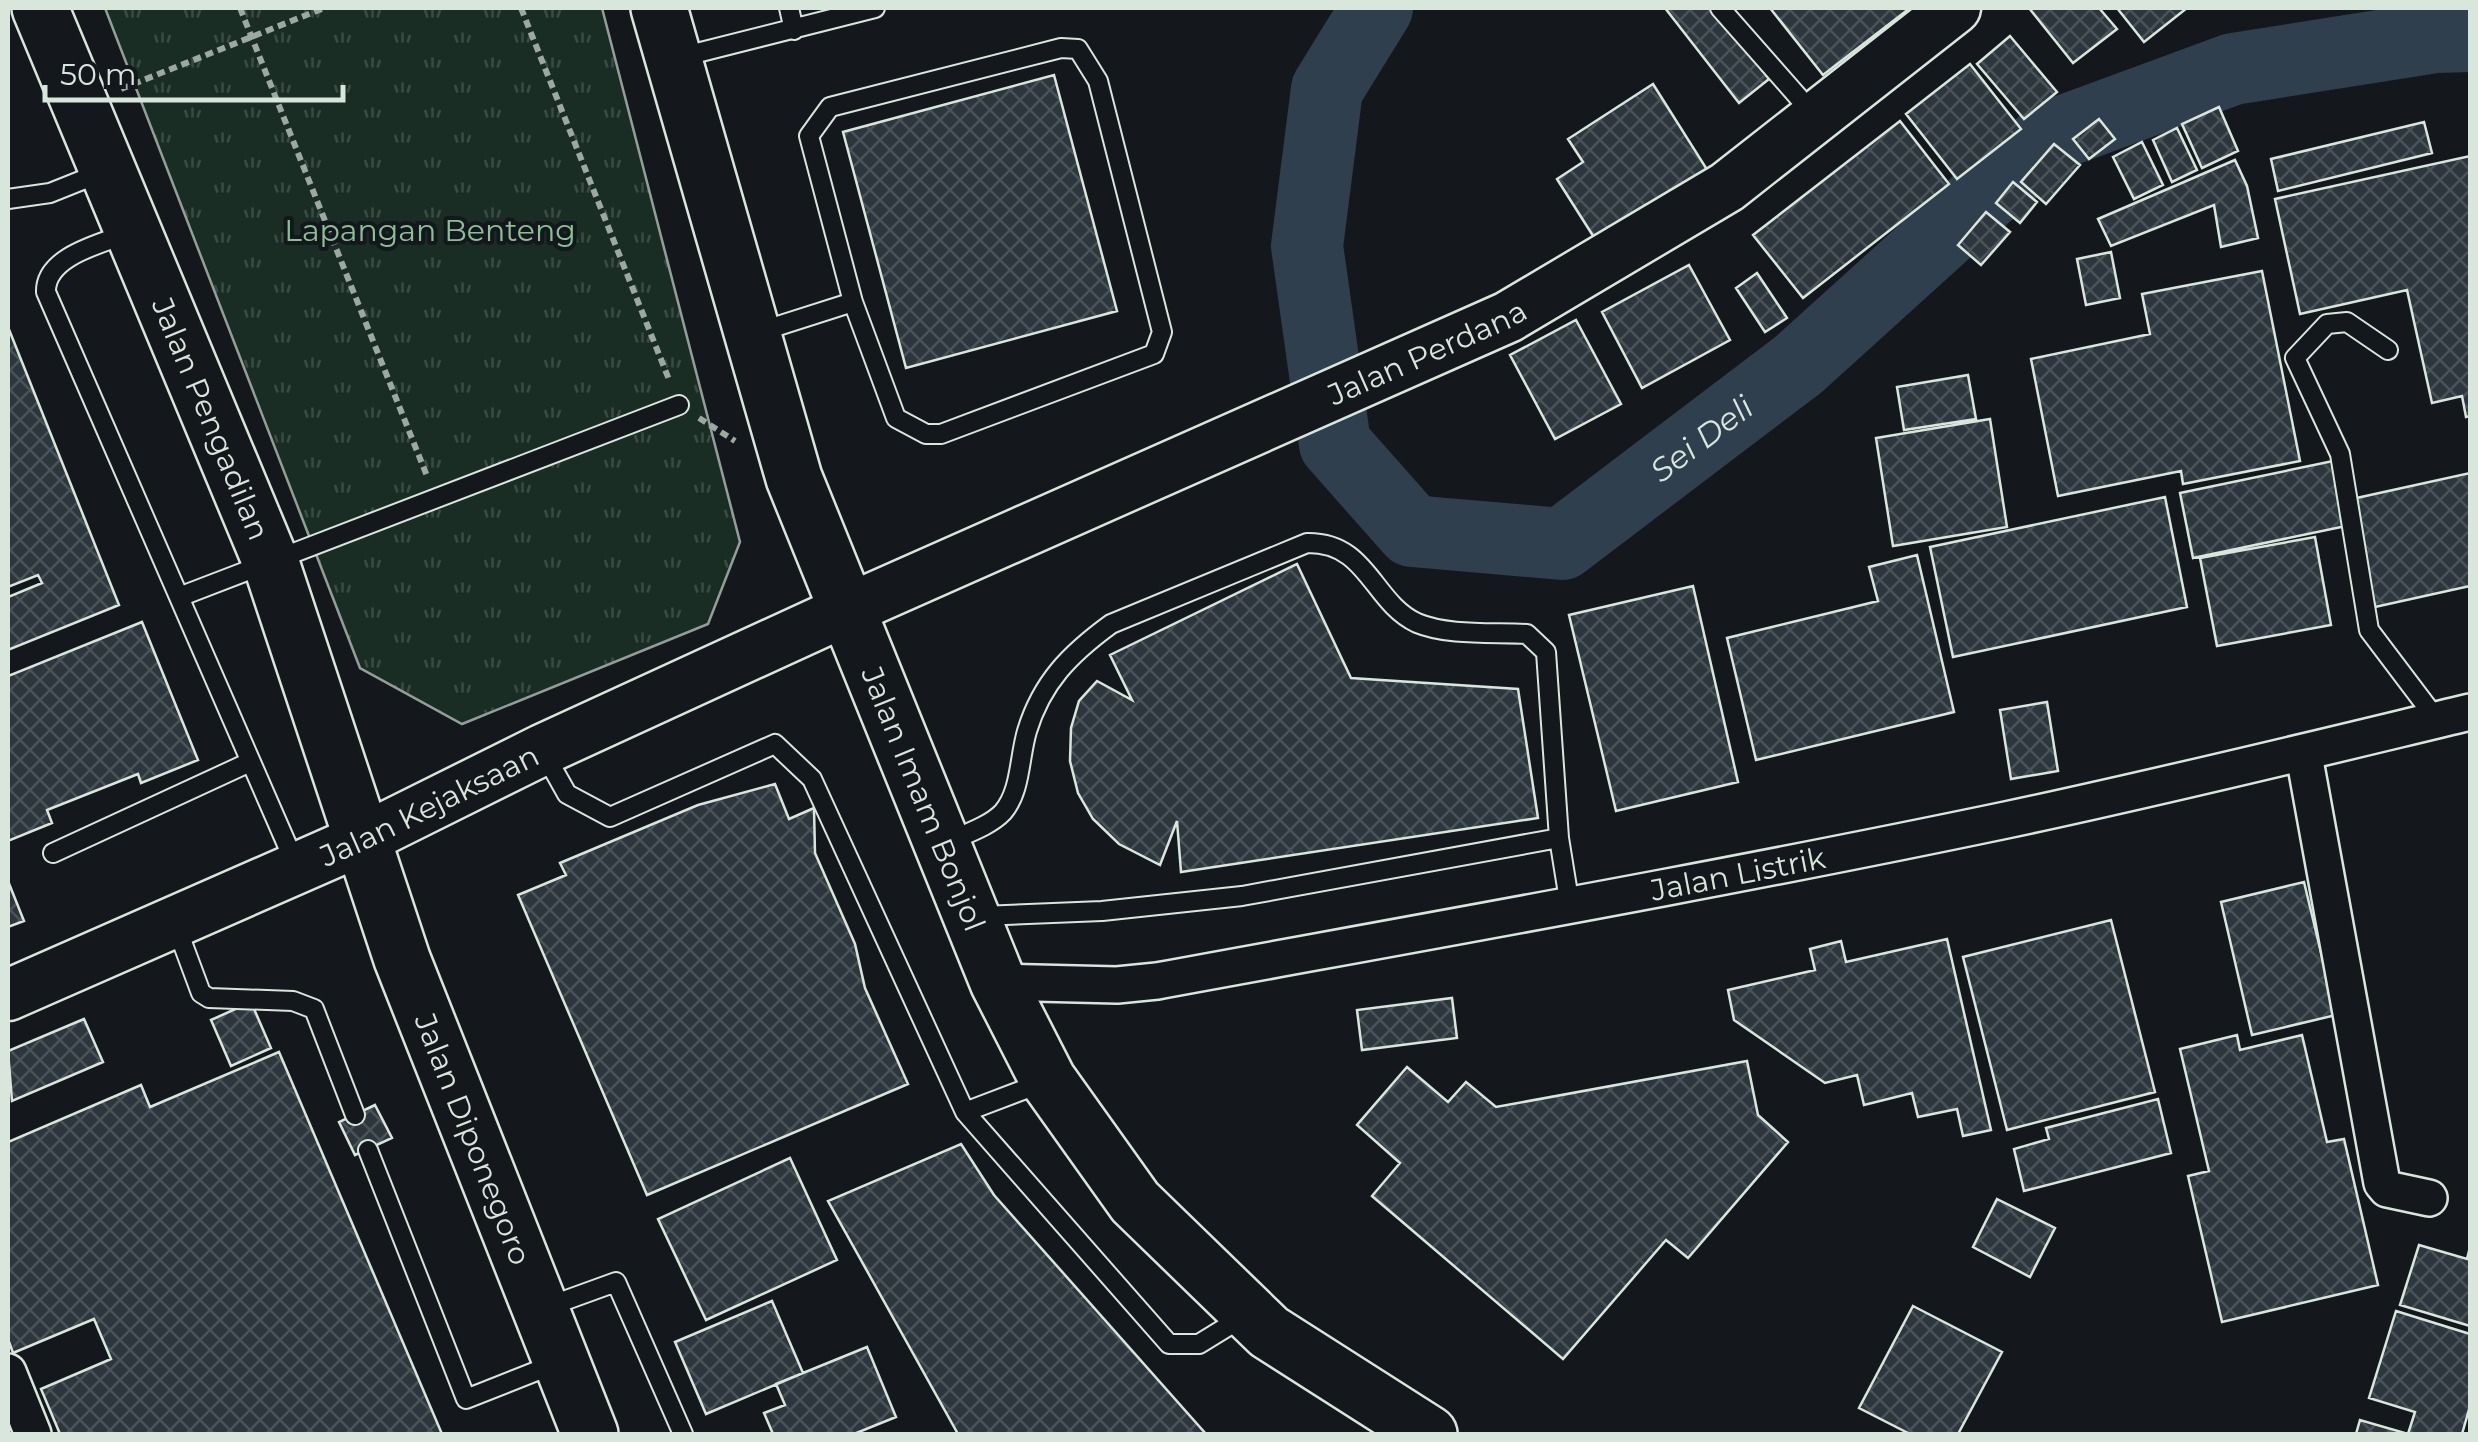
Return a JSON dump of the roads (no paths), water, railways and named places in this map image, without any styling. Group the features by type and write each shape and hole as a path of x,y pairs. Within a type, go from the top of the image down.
{"main road":[{"name":"Jalan Pengadilan","path":"40,8 270,560 361,840"},
{"name":"Jalan Imam Bonjol","path":"659,8 794,478 940,846 998,982 1048,1080 1135,1202 1247,1313 1269,1332 1429,1434"},
{"name":"Jalan Perdana","path":"847,610 1508,317 1728,187 1956,8"},
{"name":"Jalan Kejaksaan","path":"8,995 361,840 542,750 847,610"},
{"name":"Jalan Diponegoro","path":"361,840 402,959 590,1434"}],"street":[{"name":"Jalan Listrik","path":"998,982 1116,985 1158,980 1570,906 2004,820 2304,755 2454,716"},
{"path":"2304,755 2382,1184 2429,1198"},
{"path":"8,1372 33,1434"}],"lane":[{"path":"788,8 794,30"},
{"path":"671,60 875,8"},
{"path":"1720,8 1818,120"},
{"path":"1061,48 1078,49 1098,81 1162,332 1154,354 941,434 926,434 896,418 853,302 809,136 816,121 830,107 1061,48"},
{"path":"8,200 50,193 110,170"},
{"path":"135,230 60,264 50,272 46,292 296,866"},
{"path":"750,335 853,302"},
{"path":"2388,350 2347,322 2327,324 2294,358 2340,454 2369,630 2454,716"},
{"path":"179,597 679,405"},
{"path":"940,846 1005,810 1013,797 1027,730 1051,675 1083,644 1128,617 1307,543 1329,543 1347,552 1415,622 1527,634 1541,644 1546,652 1559,838 1570,906"},
{"path":"542,750 567,794 610,817 775,744 812,780 889,938 940,1066 966,1112 1169,1344 1199,1344 1247,1313"},
{"path":"53,854 250,762"},
{"path":"970,917 1102,911 1242,896 1559,838"},
{"path":"174,920 200,993 209,998 293,1001 314,1010 355,1115"},
{"path":"966,1112 1048,1080"},
{"path":"368,1150 466,1400 562,1361"},
{"path":"542,1308 616,1282 682,1434"}],"waterway":[{"name":"Sei Deli","path":"1377,8 1327,89 1307,246 1335,444 1412,531 1562,544 1798,365 2051,136 2233,69 2436,37 2470,36"}],"park label":[{"name":"Lapangan Benteng","path":"430,230"}]}
